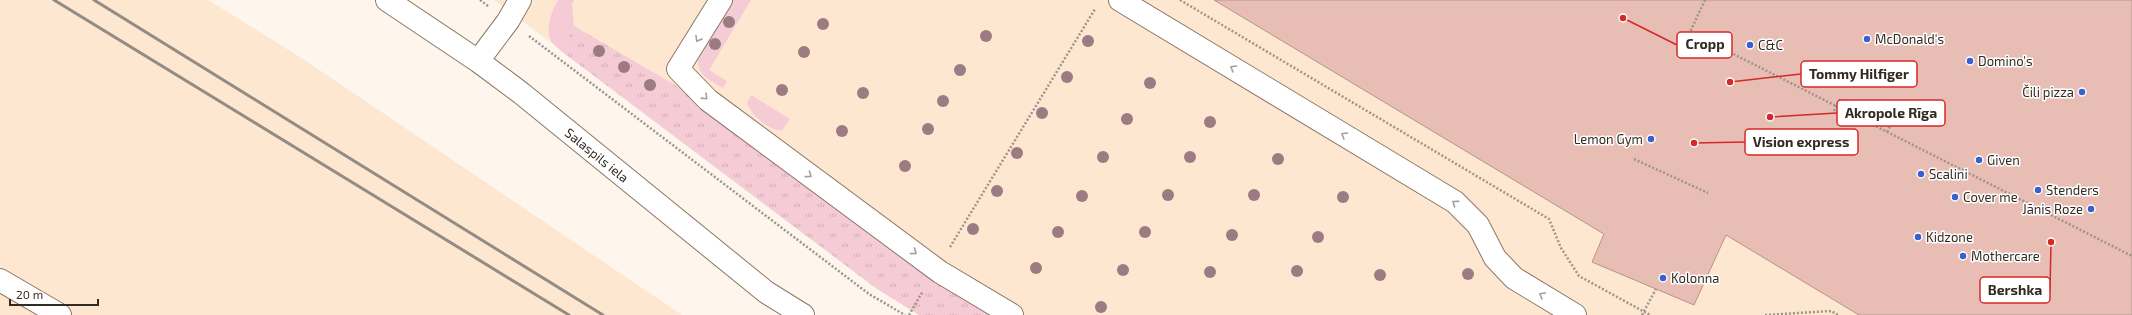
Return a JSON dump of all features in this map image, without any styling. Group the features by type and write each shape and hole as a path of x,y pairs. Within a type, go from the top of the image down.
{"street":[{"name":"Salaspils iela","path":"387,0 478,61 766,292 803,315"},
{"path":"478,61 508,20 520,0"},
{"path":"721,0 678,69 708,100 937,269 1012,315"},
{"path":"1120,0 1455,202 1478,225 1494,258 1514,278 1575,315"},
{"path":"0,280 60,315"}],"path":[{"path":"480,0 869,294 905,315"},
{"path":"1705,0 1690,32 2132,256"},
{"path":"909,315 1096,7"},
{"path":"1834,111 1840,99"},
{"path":"1887,132 1891,124"},
{"path":"1634,159 1708,193"},
{"path":"1642,315 1656,289"},
{"path":"1765,315 1832,311 1838,315"}],"shaded area":[{"path":"0,0 208,0 303,59 682,315 0,315"},
{"path":"494,0 2132,0 2132,315 921,315 886,294"}],"green space":[{"path":"558,0 574,0 572,4 574,26 561,51 552,42 549,33 550,18"},
{"path":"732,0 751,0 709,70 727,81 723,88 702,74 698,65 698,59"},
{"path":"574,26 675,85 857,223 1002,315 919,315 877,289 561,51"},
{"path":"751,95 790,119 782,130 777,130 766,125 756,117 747,103"}],"building":[{"path":"1214,0 2132,0 2132,315 1859,315 1726,235 1694,305 1592,262 1604,234"}],"railway":[{"path":"54,0 569,315"},
{"path":"94,0 603,315"}],"place":[{"name":"Cropp","path":"1623,18"},
{"name":"McDonald's","path":"1867,39"},
{"name":"C&C","path":"1750,45"},
{"name":"Domino's","path":"1970,61"},
{"name":"Tommy Hilfiger","path":"1730,82"},
{"name":"Čili pizza","path":"2082,92"},
{"name":"Akropole Rīga","path":"1770,117"},
{"name":"Lemon Gym","path":"1651,139"},
{"name":"Vision express","path":"1694,143"},
{"name":"Given","path":"1979,160"},
{"name":"Scalini","path":"1921,174"},
{"name":"Stenders","path":"2038,190"},
{"name":"Cover me","path":"1955,197"},
{"name":"Jānis Roze","path":"2091,209"},
{"name":"Kidzone","path":"1918,237"},
{"name":"Bershka","path":"2051,242"},
{"name":"Mothercare","path":"1963,256"},
{"name":"Kolonna","path":"1663,278"}]}
